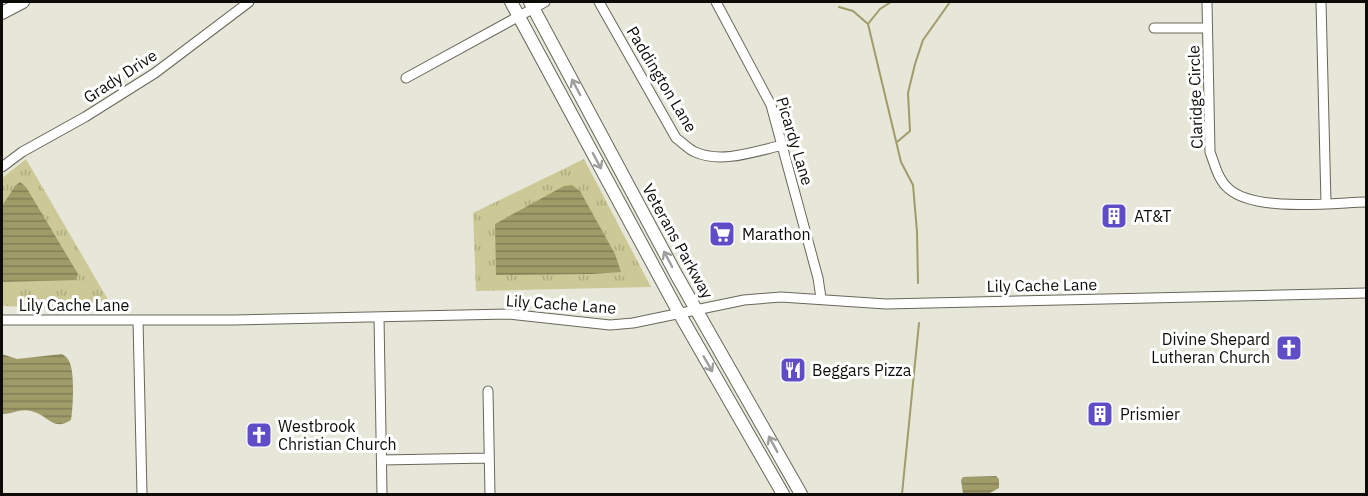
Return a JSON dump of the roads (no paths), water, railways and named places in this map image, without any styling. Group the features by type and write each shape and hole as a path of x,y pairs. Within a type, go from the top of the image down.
{"main road":[{"path":"2,13 24,2"},
{"name":"Veterans Parkway","path":"511,2 680,313 783,495"},
{"name":"Veterans Parkway","path":"536,4 677,276 801,495"}],"street":[{"name":"Grady Drive","path":"2,167 22,152 85,117 155,73 249,2"},
{"name":"Paddington Lane","path":"599,2 676,138 694,152 716,157 742,155 783,145"},
{"name":"Picardy Lane","path":"716,2 771,105 818,278 821,298"},
{"name":"Claridge Circle","path":"1207,2 1210,152 1217,174 1228,189 1247,200 1267,204 1366,202"},
{"path":"1321,2 1326,203"},
{"path":"406,78 520,16 536,4"},
{"path":"1154,28 1208,28"},
{"name":"Lily Cache Lane","path":"2,320 233,320 508,314 610,325 633,323 744,300 770,298 821,298 850,303 886,304 1366,293"},
{"path":"379,317 382,495"},
{"path":"138,320 142,495"},
{"path":"488,391 490,495"},
{"path":"382,460 489,458"}],"waterway":[{"path":"868,24 880,9 891,2"},
{"path":"897,142 910,131 908,93 923,40 950,2"},
{"path":"839,7 853,11 868,24 901,162 913,185 918,283"},
{"path":"902,494 919,323"}],"place":[{"name":"AT&T","path":"1114,216"},
{"name":"Marathon","path":"722,234"},
{"name":"Divine Shepard Lutheran Church","path":"1289,348"},
{"name":"Beggars Pizza","path":"793,370"},
{"name":"Prismier","path":"1100,414"},
{"name":"Westbrook Christian Church","path":"259,435"}]}
